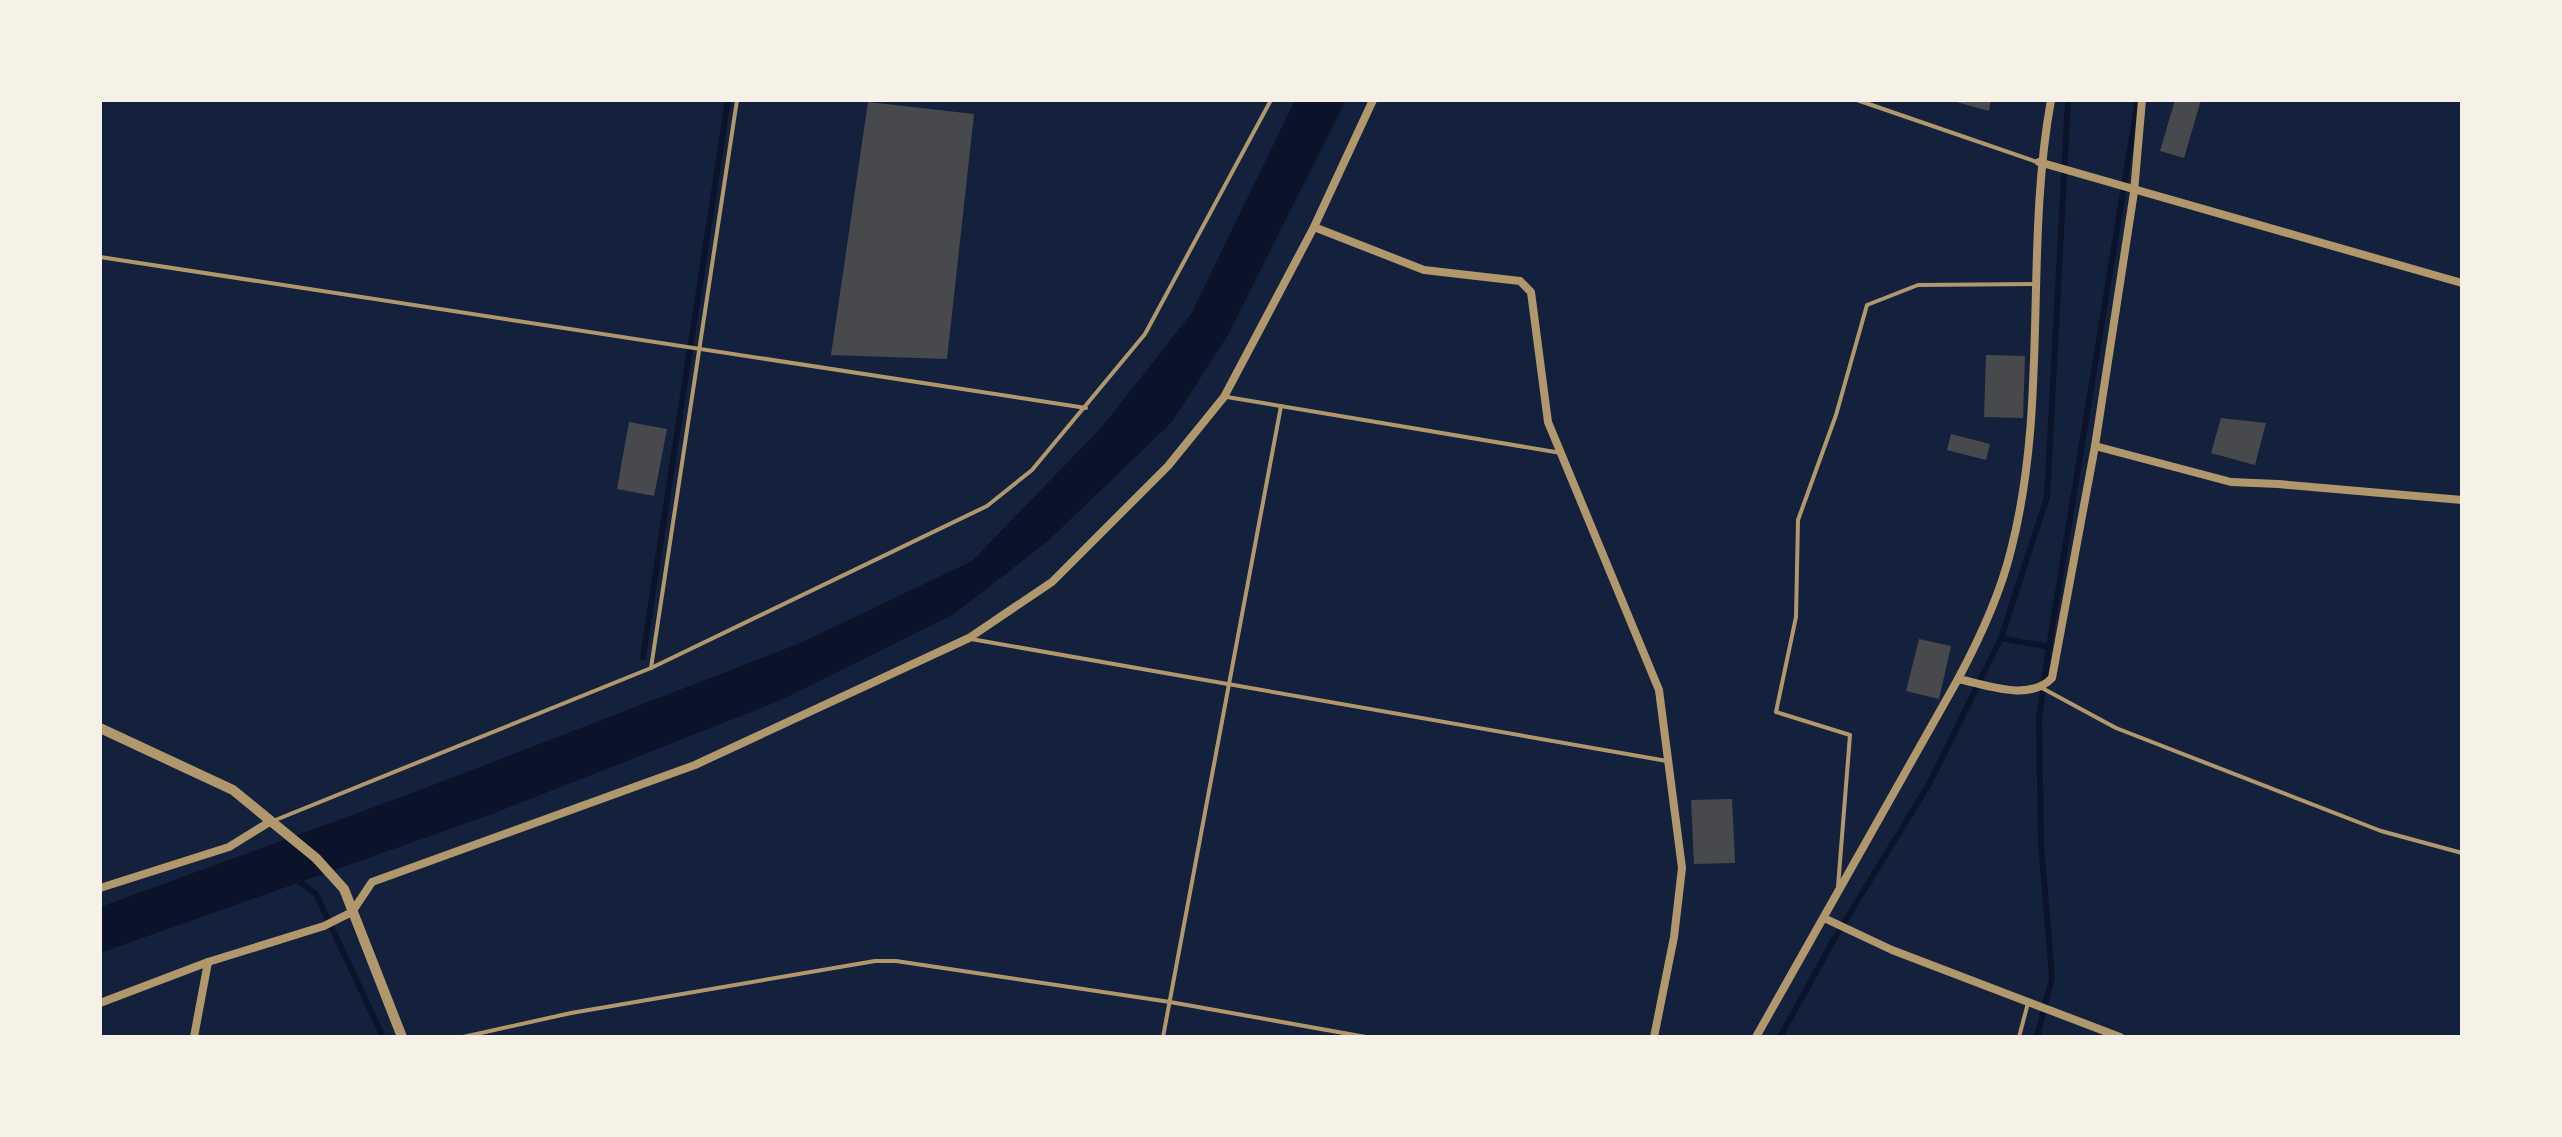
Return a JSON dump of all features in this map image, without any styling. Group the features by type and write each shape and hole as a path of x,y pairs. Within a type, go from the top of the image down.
{"street":[{"path":"100,1003 208,962 324,926 352,912 372,882 695,765 969,638 1052,582 1168,466 1224,397 1314,227 1373,100"},
{"path":"1756,1037 1985,629 2011,550 2024,477 2033,384 2039,162 2051,100"},
{"path":"1958,679 2021,691 2042,688 2052,678 2057,663 2095,446 2134,192 2142,100"},
{"path":"2039,162 2134,192 2462,283"},
{"path":"1314,227 1424,270 1520,281 1531,292 1548,422 1564,453 1626,616 1659,690 1682,868 1674,937 1654,1037"},
{"path":"2095,446 2250,485 2278,484 2462,500"},
{"path":"100,728 233,790 316,858 344,889 402,1037"},
{"path":"100,888 229,847 271,821"},
{"path":"1824,918 1892,950 2120,1037"},
{"path":"194,1037 208,962"}],"lane":[{"path":"651,668 737,100"},
{"path":"271,821 651,668 987,506 1032,470 1145,334 1271,100"},
{"path":"1857,100 2039,162"},
{"path":"100,257 1086,408"},
{"path":"1838,893 1850,735 1776,712 1796,617 1798,520 1836,415 1867,305 1918,285 2035,284"},
{"path":"1224,397 1564,453"},
{"path":"1163,1037 1281,406"},
{"path":"969,638 1670,762"},
{"path":"2042,688 2116,728 2381,831 2462,853"},
{"path":"463,1037 571,1013 875,961 896,961 1170,1002 1366,1037"},
{"path":"2019,1037 2028,1003"}],"water":[{"path":"1295,100 1346,100 1228,335 1172,422 1048,541 954,614 779,701 495,813 100,953 100,907 415,792 798,644 972,561 1100,429 1191,314"}],"building":[{"path":"1949,100 1991,100 1989,111"},
{"path":"2175,100 2201,100 2184,158 2160,151"},
{"path":"868,102 974,114 947,359 831,355"},
{"path":"1986,355 2025,356 2023,418 1984,417"},
{"path":"2221,418 2266,423 2255,465 2211,453"},
{"path":"629,422 667,429 654,496 617,489"},
{"path":"1951,434 1990,444 1986,460 1947,450"},
{"path":"1919,639 1951,646 1939,699 1906,691"},
{"path":"1732,799 1735,863 1694,864 1691,800"}],"waterway":[{"path":"643,657 728,100"},
{"path":"1780,1037 1833,941 1929,784 2001,638 2047,497 2068,100"},
{"path":"2001,638 2049,647 2138,100"},
{"path":"2037,1037 2052,978 2041,845 2039,718 2049,647"},
{"path":"295,878 316,894 383,1037"}]}
